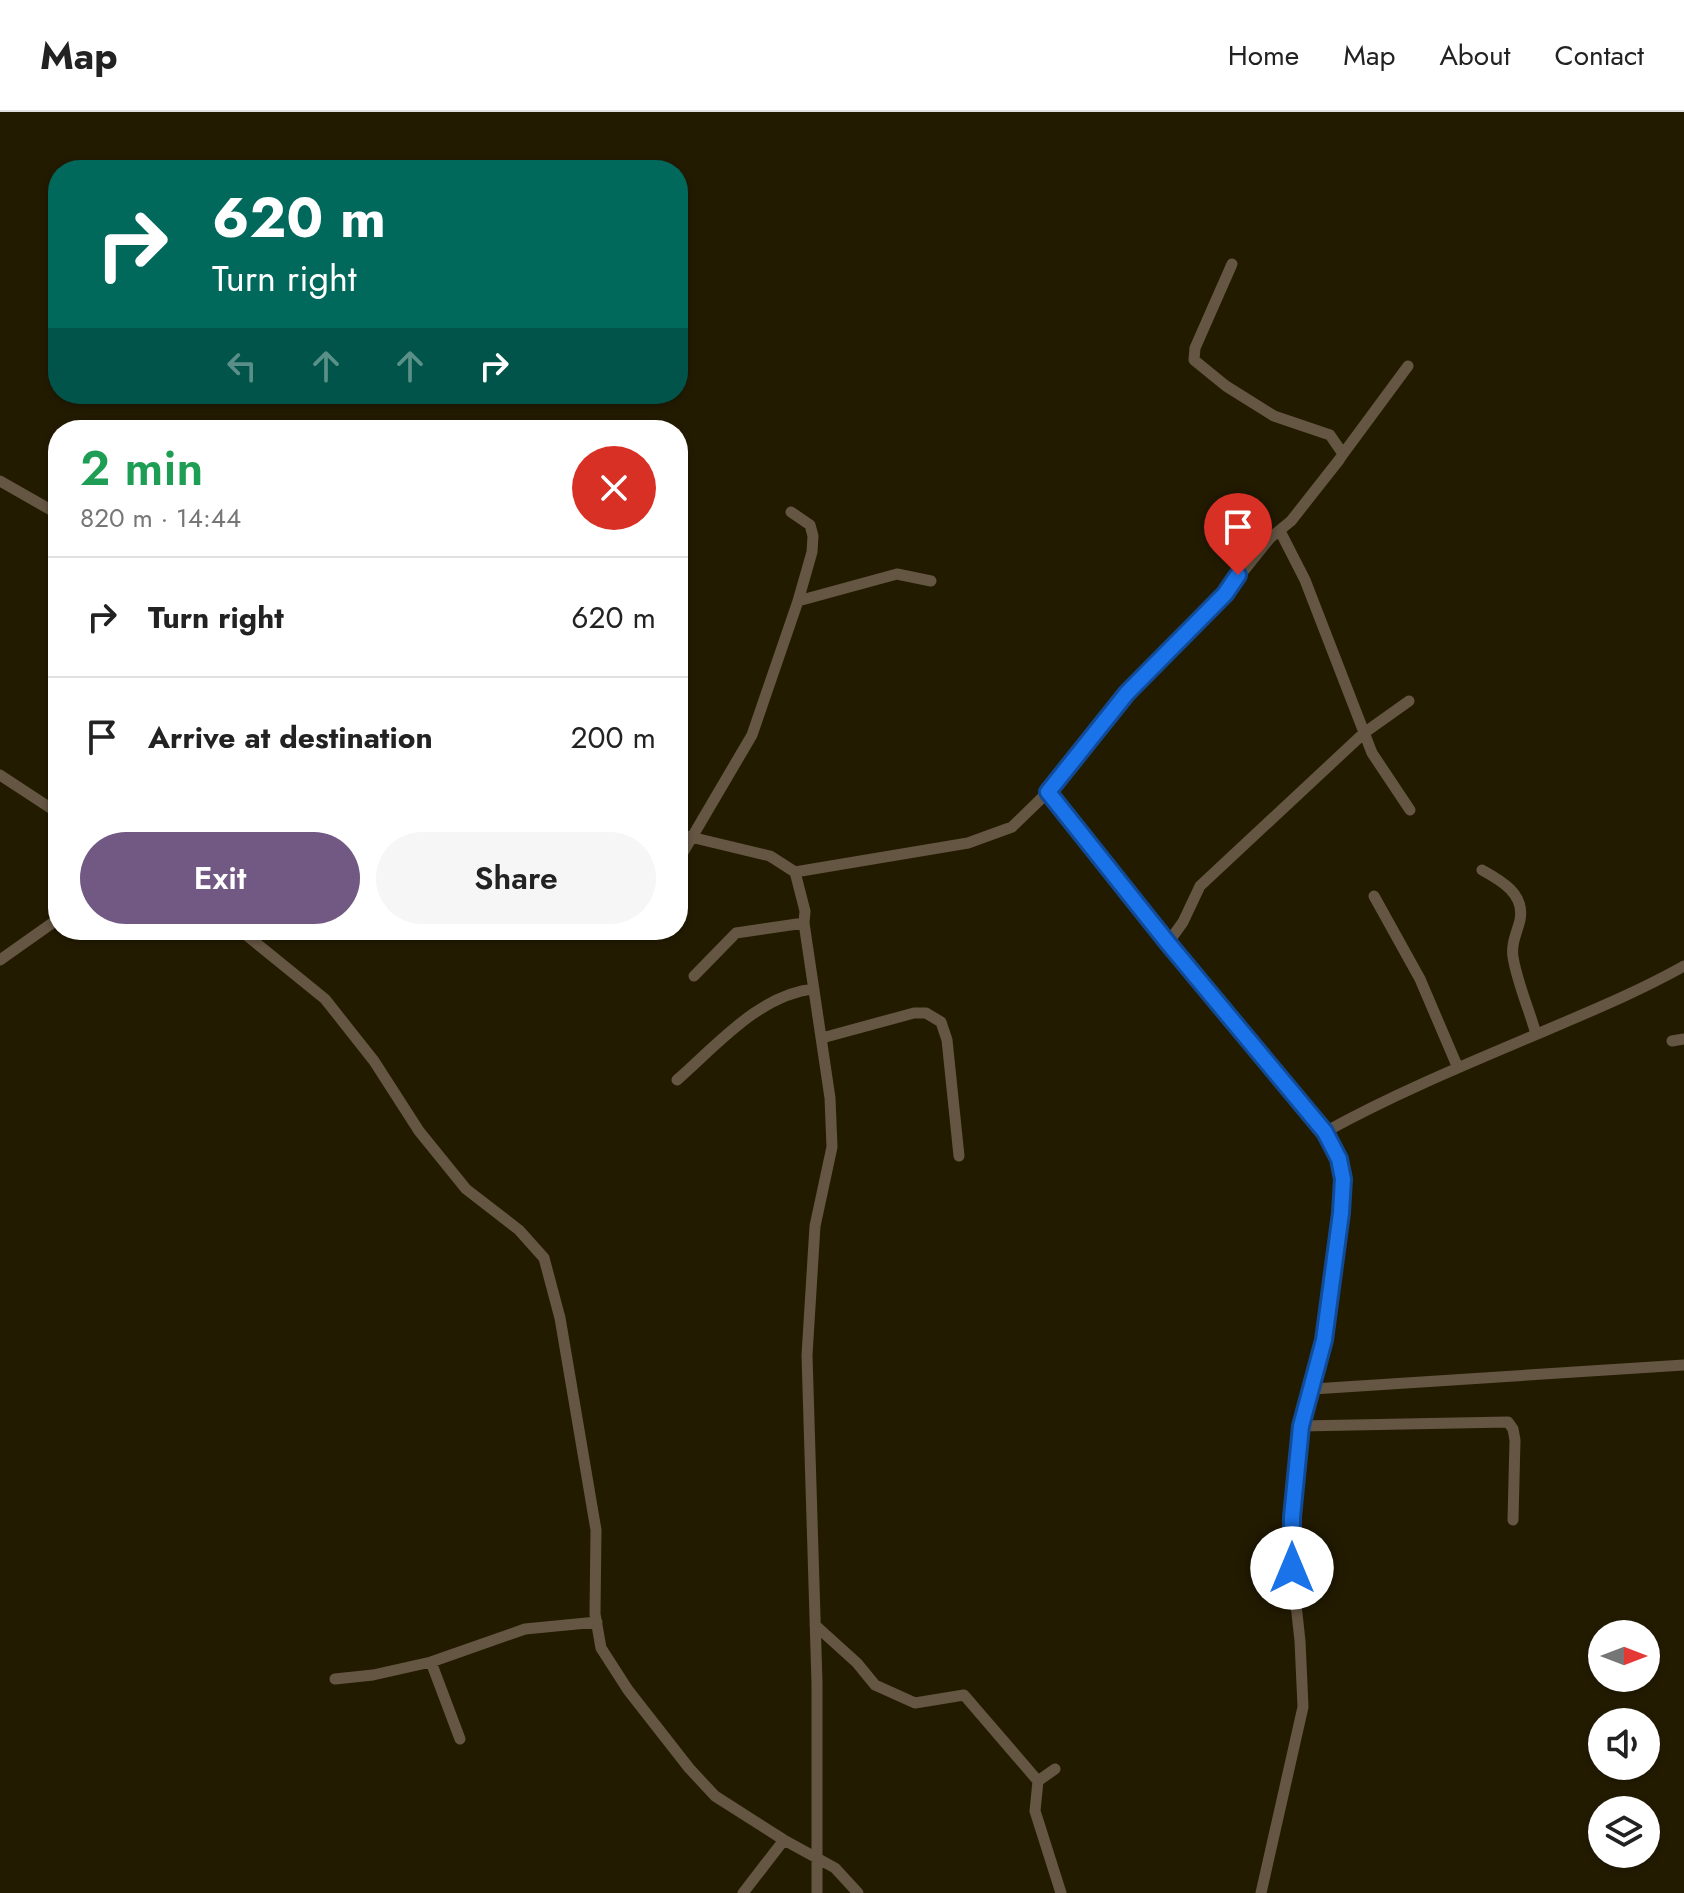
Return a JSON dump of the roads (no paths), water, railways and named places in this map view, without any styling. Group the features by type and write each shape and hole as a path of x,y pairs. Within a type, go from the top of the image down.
{"street":[{"path":"1232,264 1195,348 1194,360 1226,386 1274,416 1330,435 1343,454"},
{"path":"688,838 770,856 795,872 968,843 1012,827 1048,792 1127,693 1225,594 1270,538 1291,521 1408,366"},
{"path":"0,481 48,508"},
{"path":"688,845 752,735 798,601 812,552 813,536 810,525 791,512"},
{"path":"1280,531 1305,580 1364,733 1383,772 1410,810"},
{"path":"798,601 897,574 931,581"},
{"path":"1168,943 1183,922 1200,886 1364,733 1409,701"},
{"path":"0,775 48,806"},
{"path":"1048,792 1325,1132 1341,1169 1341,1213 1324,1340 1301,1426 1292,1517 1292,1568 1303,1707 1261,1893"},
{"path":"1482,870 1511,889 1519,902 1520,918 1512,945 1513,959 1536,1034"},
{"path":"795,872 805,911 804,923 830,1098 832,1147 815,1226 807,1355 815,1625 817,1893"},
{"path":"1374,896 1420,979 1458,1068"},
{"path":"694,976 736,933 804,923"},
{"path":"0,960 48,926"},
{"path":"252,940 325,999 374,1061 419,1131 466,1189 519,1230 544,1258 560,1318 596,1530 597,1622 601,1648 614,1669 689,1768 715,1796 835,1868 858,1893"},
{"path":"1325,1132 1366,1109 1618,1001 1684,966"},
{"path":"677,1080 768,1005 788,994 814,989"},
{"path":"822,1038 914,1013 926,1013 941,1022 947,1040 959,1156"},
{"path":"1313,1389 1684,1365"},
{"path":"1301,1426 1508,1422 1515,1440 1513,1520"},
{"path":"335,1679 373,1675 431,1662 525,1629 597,1622"},
{"path":"815,1625 857,1663 875,1685 915,1703 964,1695 1038,1781 1035,1811 1061,1893"},
{"path":"431,1662 460,1739"},
{"path":"1038,1781 1055,1769"},
{"path":"743,1893 784,1840"}]}
